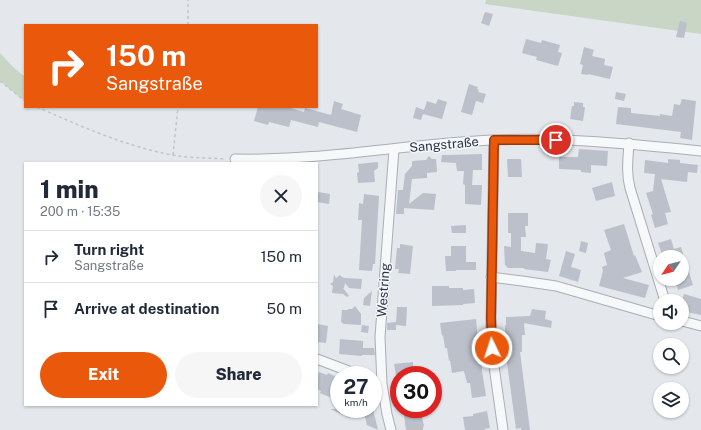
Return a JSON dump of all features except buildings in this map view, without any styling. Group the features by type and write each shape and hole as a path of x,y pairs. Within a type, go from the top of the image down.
{"street":[{"name":"Sangstraße","path":"235,159 285,161 448,143 494,140 581,140 628,143 701,151"},
{"path":"494,140 491,338 503,430"},
{"path":"628,143 627,168 629,182 663,294"},
{"name":"Westring","path":"378,366 394,149"},
{"path":"491,277 522,280 556,286 653,314"},
{"path":"689,323 701,326"},
{"path":"318,359 335,366"},
{"name":"Westring","path":"382,396 391,430"}],"path":[{"path":"188,0 188,24"},
{"path":"0,81 24,100"},
{"path":"39,108 80,126 146,149 173,155 235,159"},
{"path":"173,155 178,108"}],"green space":[{"path":"486,0 701,0 701,34 485,4"},
{"path":"0,53 24,76 24,100 0,81"}],"route":[{"path":"492,348 491,318 494,140 556,140"}]}
